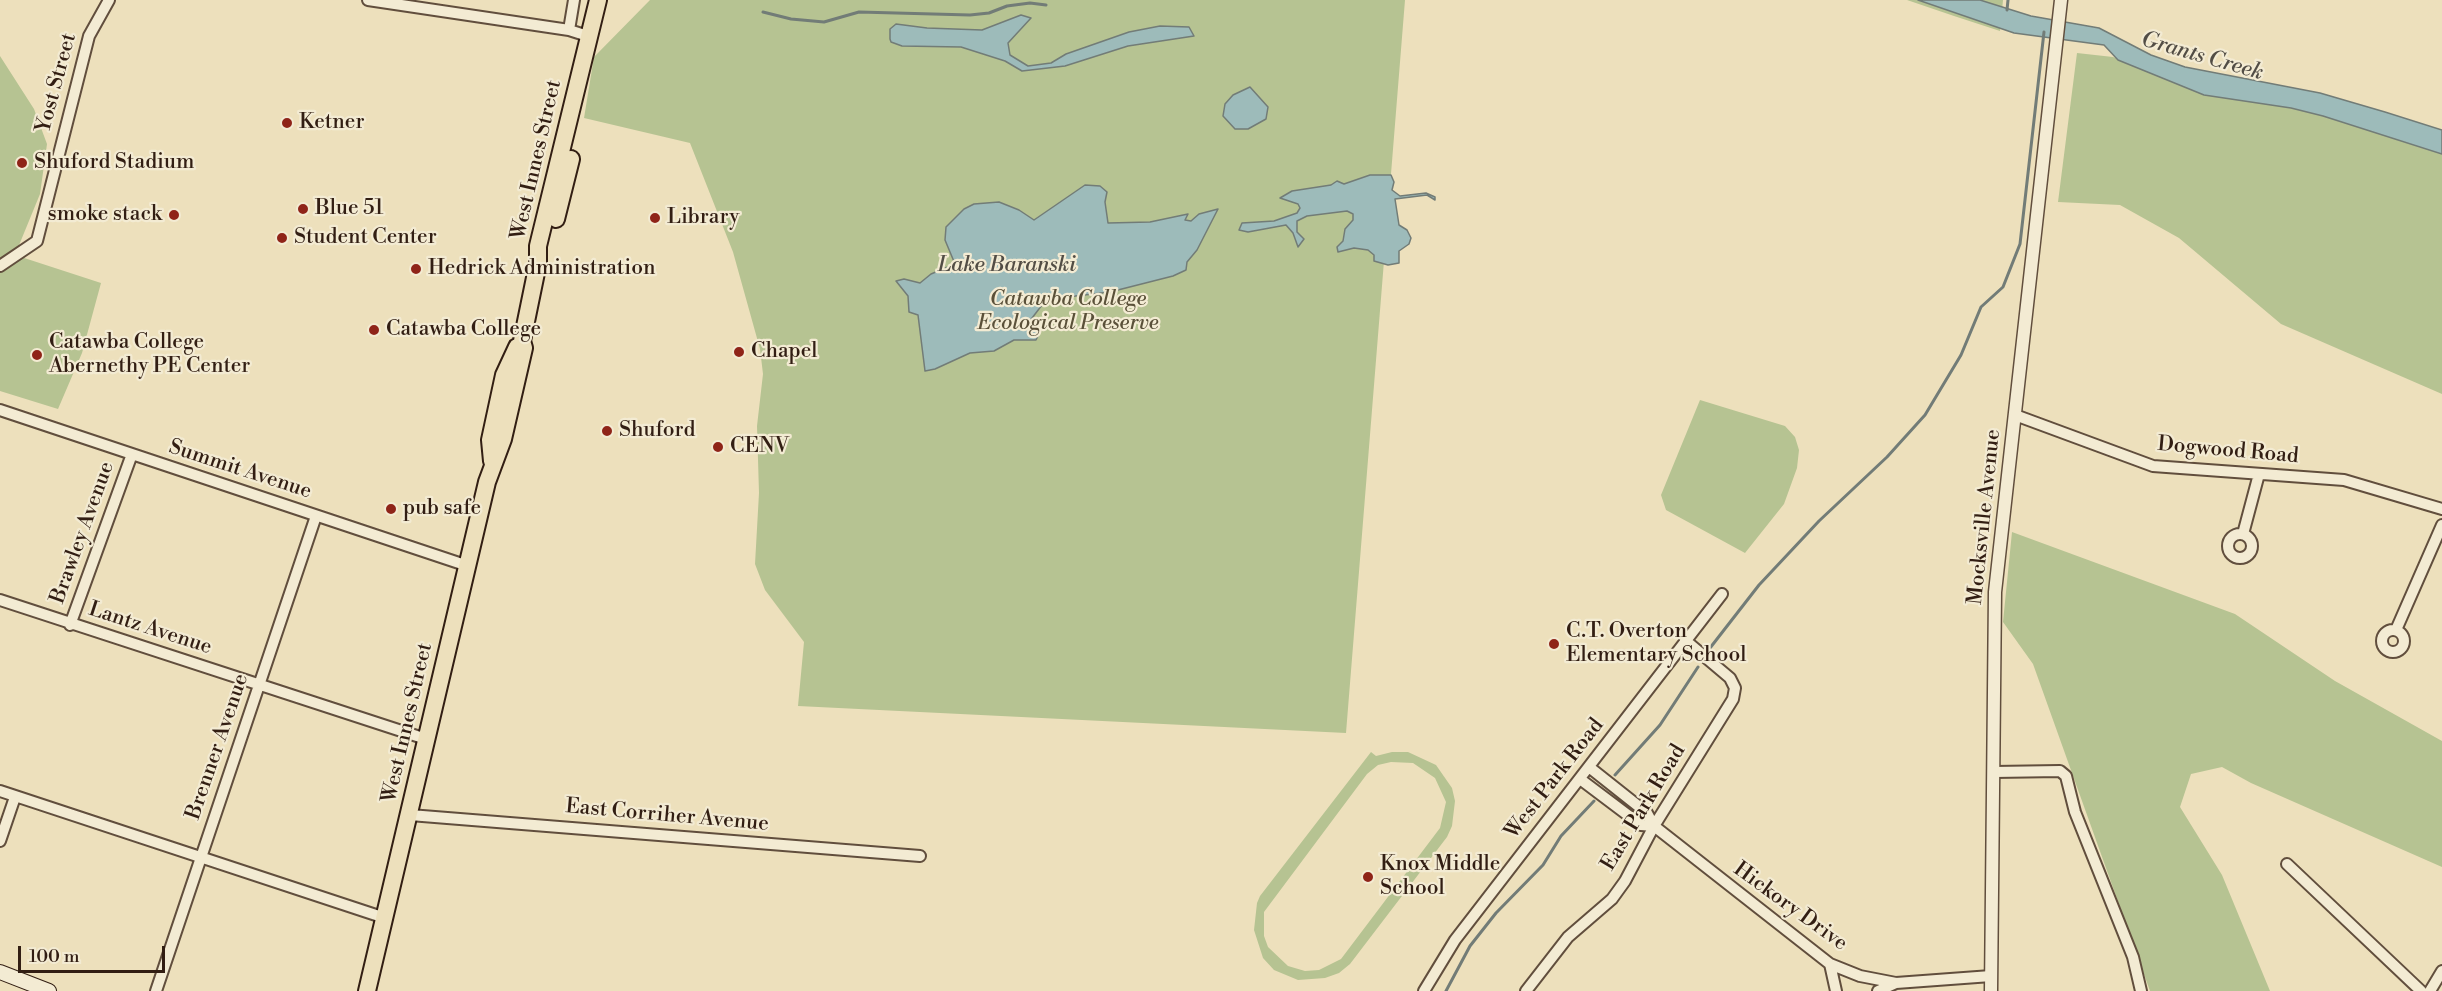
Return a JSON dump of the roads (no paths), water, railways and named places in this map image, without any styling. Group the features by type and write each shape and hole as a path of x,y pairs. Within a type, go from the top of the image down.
{"main road":[{"name":"West Innes Street","path":"367,991 493,465 503,439 524,348 522,340 538,263 549,248 585,104 583,67 598,0"},
{"path":"0,972 49,991"}],"street":[{"name":"Yost Street","path":"0,266 37,242 89,36 109,0"},
{"path":"368,0 569,30 591,37"},
{"path":"569,30 574,0"},
{"name":"Mocksville Avenue","path":"1991,991 1995,592 2061,1"},
{"name":"Summit Avenue","path":"0,410 468,567"},
{"name":"Dogwood Road","path":"2015,415 2153,466 2352,481 2442,508"},
{"name":"Brawley Avenue","path":"70,625 132,454"},
{"path":"2243,534 2259,474"},
{"name":"Brenner Avenue","path":"156,991 316,516"},
{"path":"2396,630 2442,525"},
{"name":"West Park Road","path":"1424,991 1455,940 1722,594"},
{"name":"Lantz Avenue","path":"0,600 70,625 426,739"},
{"name":"East Park Road","path":"1526,991 1568,937 1612,899 1625,881 1654,826 1735,694 1730,678 1685,640"},
{"name":"Hickory Drive","path":"1589,767 1647,813 1654,826 1830,964 1860,976 1896,983 1991,976"},
{"path":"1994,772 2060,771 2066,776 2075,812 2133,957 2141,991"},
{"name":"Hickory Drive","path":"1580,779 1641,825 1654,826"},
{"path":"0,791 385,918"},
{"path":"0,841 15,797"},
{"name":"East Corriher Avenue","path":"410,815 920,856"},
{"path":"2287,864 2421,991"},
{"path":"1830,964 1836,991"},
{"path":"2430,991 2442,971"},
{"path":"1878,991 1896,983"}],"water":[{"path":"1918,0 1980,0 2031,16 2099,28 2151,55 2185,67 2320,93 2385,112 2442,130 2442,154 2291,108 2204,95 2118,60 2104,45 2014,33"},
{"path":"1021,15 1031,18 1008,43 1010,55 1028,66 1051,63 1066,54 1129,32 1160,26 1189,27 1194,36 1128,46 1065,66 1022,71 1005,61 961,47 902,46 891,42 890,39 890,29 896,24 927,28 982,30"},
{"path":"1250,87 1268,107 1266,119 1248,129 1235,129 1223,116 1225,104 1233,95"},
{"path":"1370,175 1391,175 1394,182 1392,190 1400,196 1426,193 1435,197 1435,200 1427,195 1395,199 1399,225 1407,230 1411,238 1409,244 1399,251 1399,263 1388,265 1374,261 1374,255 1368,250 1354,248 1338,252 1337,247 1343,241 1345,229 1353,220 1353,214 1347,211 1307,216 1297,221 1297,232 1304,239 1298,247 1293,233 1286,225 1248,232 1239,230 1242,223 1274,221 1297,213 1300,208 1298,204 1280,198 1292,191 1331,185 1337,181 1344,184"},
{"name":"Lake Baranski","path":"1085,185 1100,186 1107,192 1105,202 1108,223 1150,222 1188,214 1185,220 1191,221 1199,214 1218,209 1197,250 1187,262 1186,270 1173,276 1110,292 1067,297 1042,305 1029,322 1039,334 1036,340 1014,340 994,351 970,353 935,369 925,371 918,315 909,312 908,296 896,281 904,279 920,283 931,274 955,264 945,240 946,227 964,209 974,204 999,202 1019,210 1034,220"}],"waterway":[{"path":"2007,10 2008,0"},
{"path":"763,12 791,19 824,22 859,12 970,15 989,13 1007,6 1030,3 1046,5"},
{"path":"1710,648 1759,585 1819,521 1887,457 1925,415 1961,355 1981,307 2003,287 2020,244 2044,32"},
{"path":"1615,775 1660,725 1698,667"},
{"path":"1446,991 1470,946 1496,913 1543,865 1561,836 1594,801"}],"place":[{"name":"Ketner","path":"287,123"},
{"name":"Shuford Stadium","path":"22,163"},
{"name":"Blue 51","path":"303,209"},
{"name":"smoke stack","path":"174,215"},
{"name":"Library","path":"655,218"},
{"name":"Student Center","path":"282,238"},
{"name":"Hedrick Administration","path":"416,269"},
{"name":"Catawba College","path":"374,330"},
{"name":"Chapel","path":"739,352"},
{"name":"Catawba College Abernethy PE Center","path":"37,355"},
{"name":"Shuford","path":"607,431"},
{"name":"CENV","path":"718,447"},
{"name":"pub safe","path":"391,509"},
{"name":"C.T. Overton Elementary School","path":"1554,644"},
{"name":"Knox Middle School","path":"1368,877"}],"water label":[{"name":"Grants Creek","path":"2202,57"}],"park label":[{"name":"Catawba College Ecological Preserve","path":"1068,312"}]}
